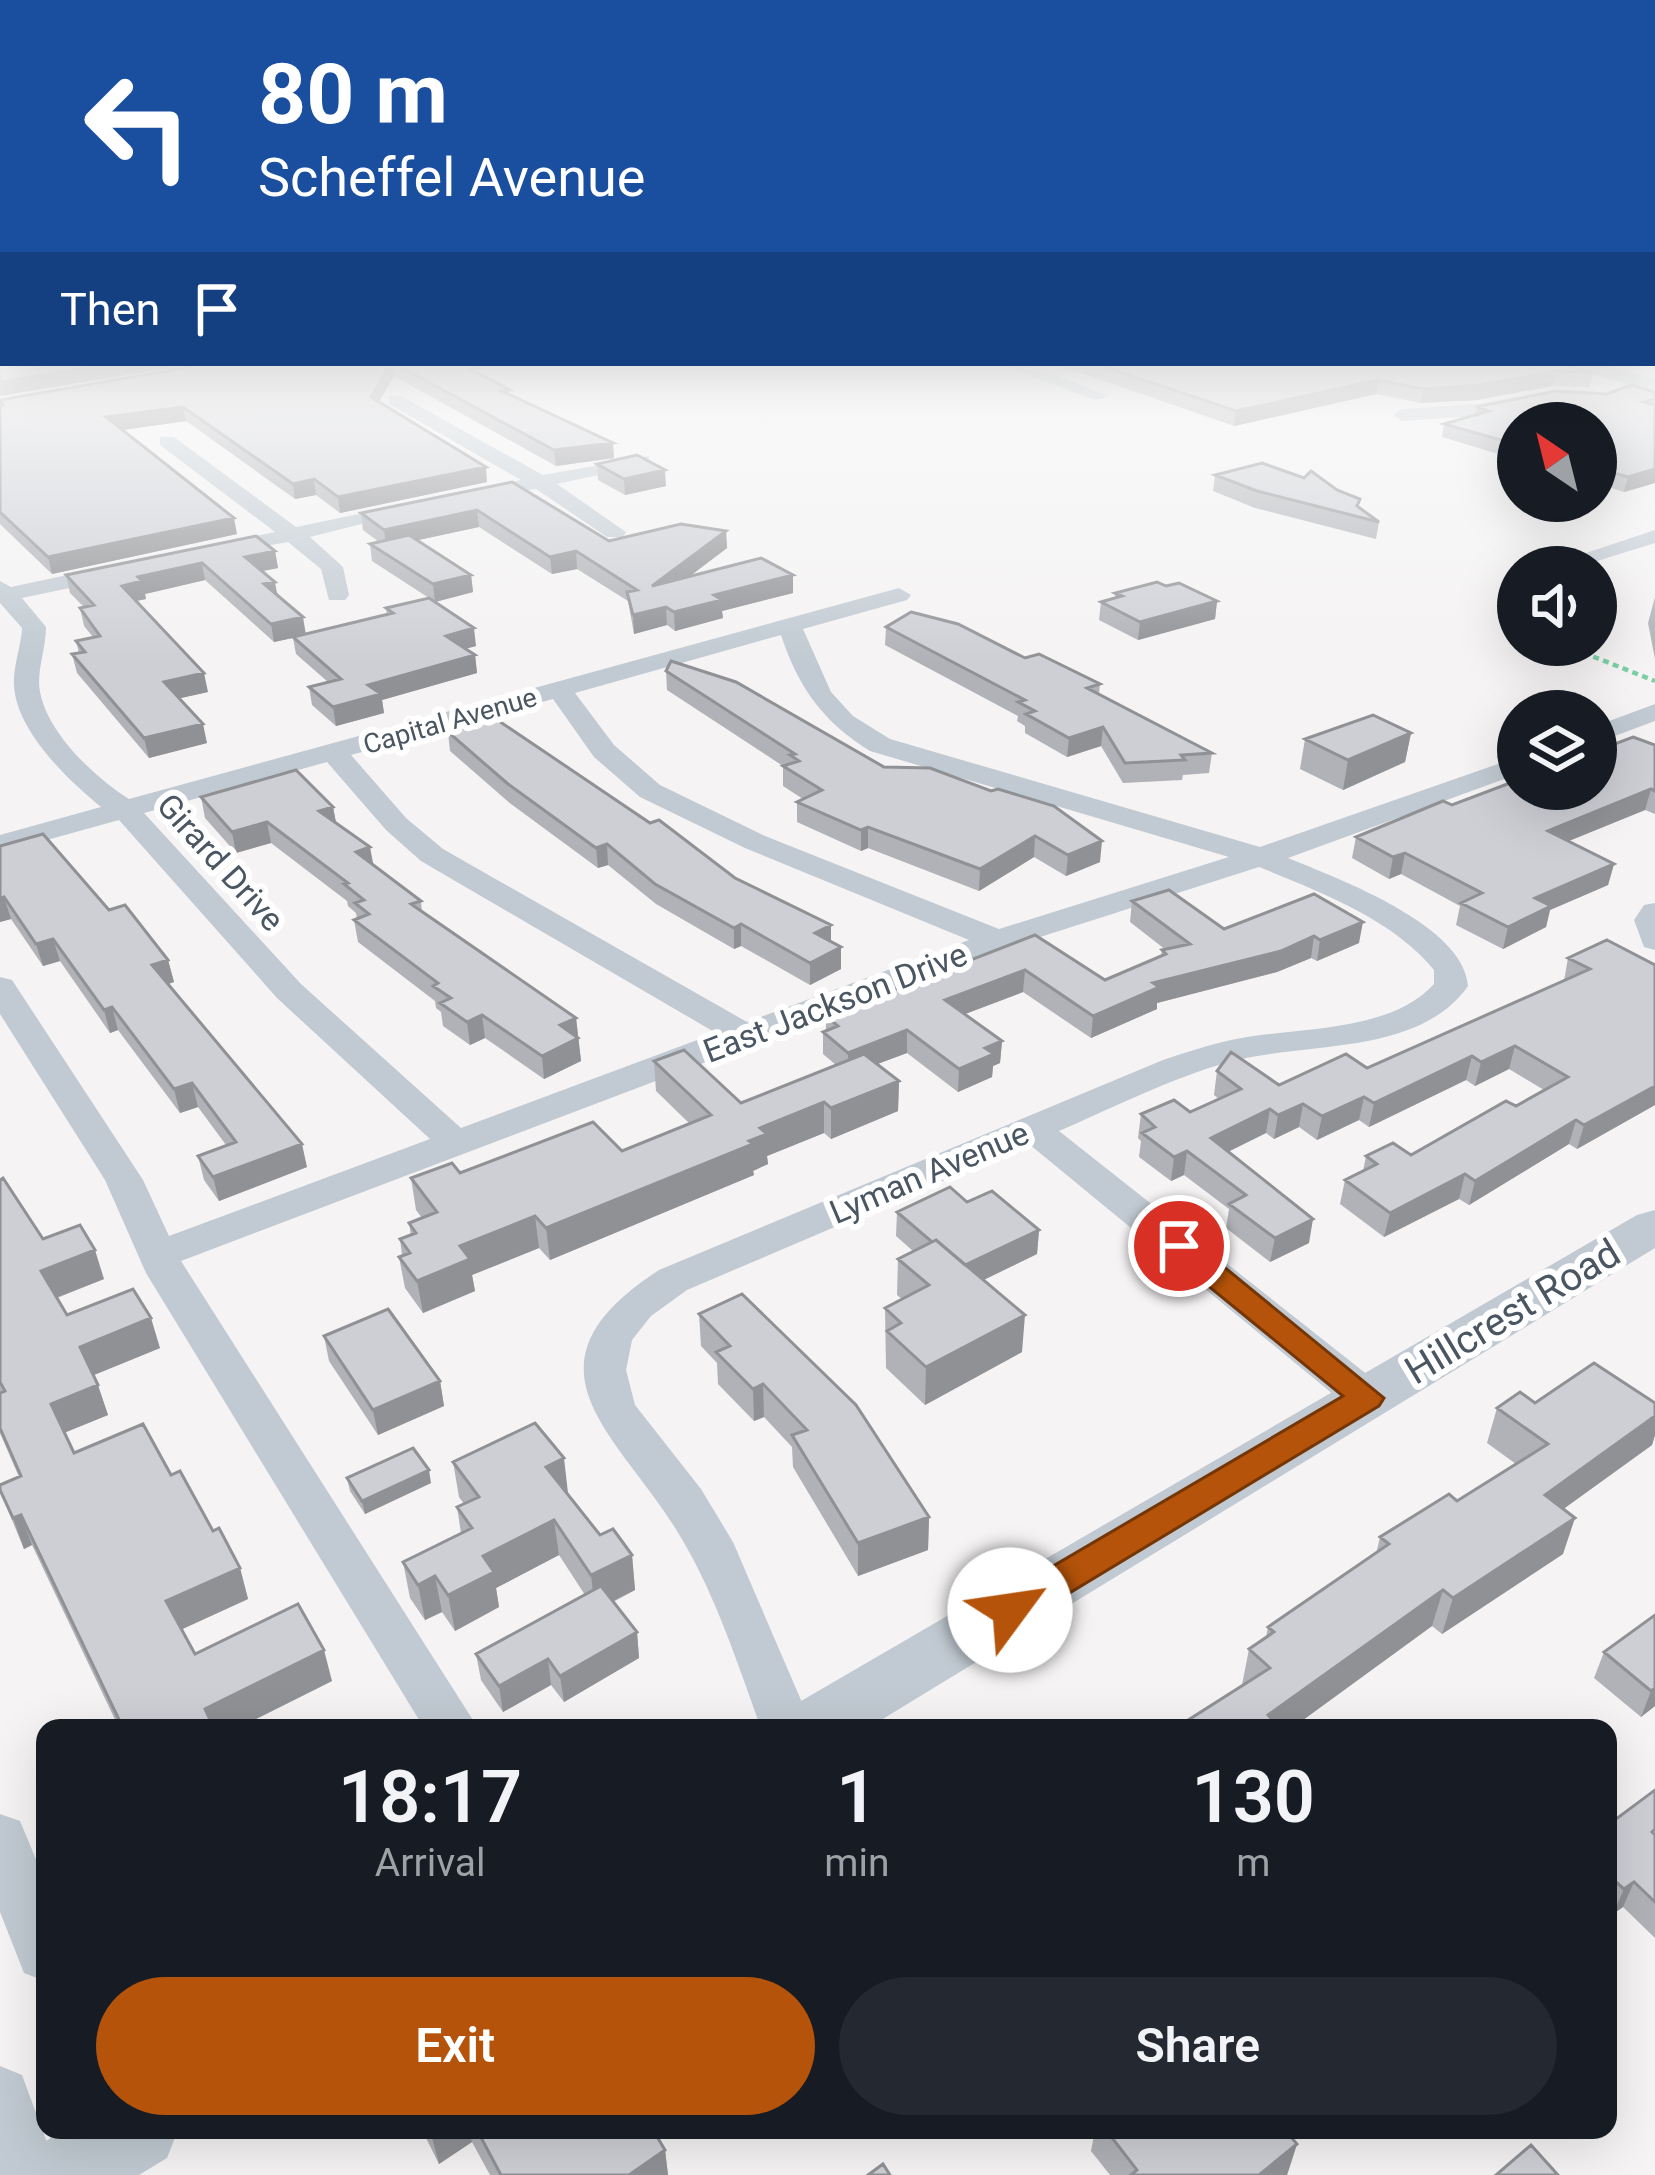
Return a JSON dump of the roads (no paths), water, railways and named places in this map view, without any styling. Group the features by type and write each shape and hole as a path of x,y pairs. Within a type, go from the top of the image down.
{"street":[{"path":"193,460 332,567 337,595"},
{"path":"502,460 616,532"},
{"path":"182,558 641,460"},
{"path":"1617,546 1653,534"},
{"path":"2,593 138,567"},
{"name":"Girard Drive","path":"2,593 34,627 27,692 87,782 126,810 289,991 456,1143"},
{"name":"Capital Avenue","path":"0,844 899,595"},
{"path":"789,625 817,695 840,720 880,745 1258,857"},
{"path":"560,690 604,751 650,791 755,842 998,940"},
{"path":"1617,727 1655,712"},
{"path":"335,754 395,824 432,855 746,1036"},
{"name":"East Jackson Drive","path":"158,1255 998,940 1258,857 1497,772"},
{"name":"Lyman Avenue","path":"784,1719 710,1541 614,1403 604,1376 606,1347 620,1321 673,1280 1032,1128 1230,1050 1405,1018 1434,1003 1451,987 1454,974 1446,957 1412,931 1370,906 1258,857"},
{"path":"1655,912 1651,920 1655,940"},
{"path":"0,987 124,1180 158,1255 446,1719"},
{"path":"1032,1128 1367,1398"},
{"name":"Hillcrest Road","path":"827,1719 1655,1226"},
{"path":"0,1839 36,1930"},
{"path":"0,2097 27,2175"}]}
